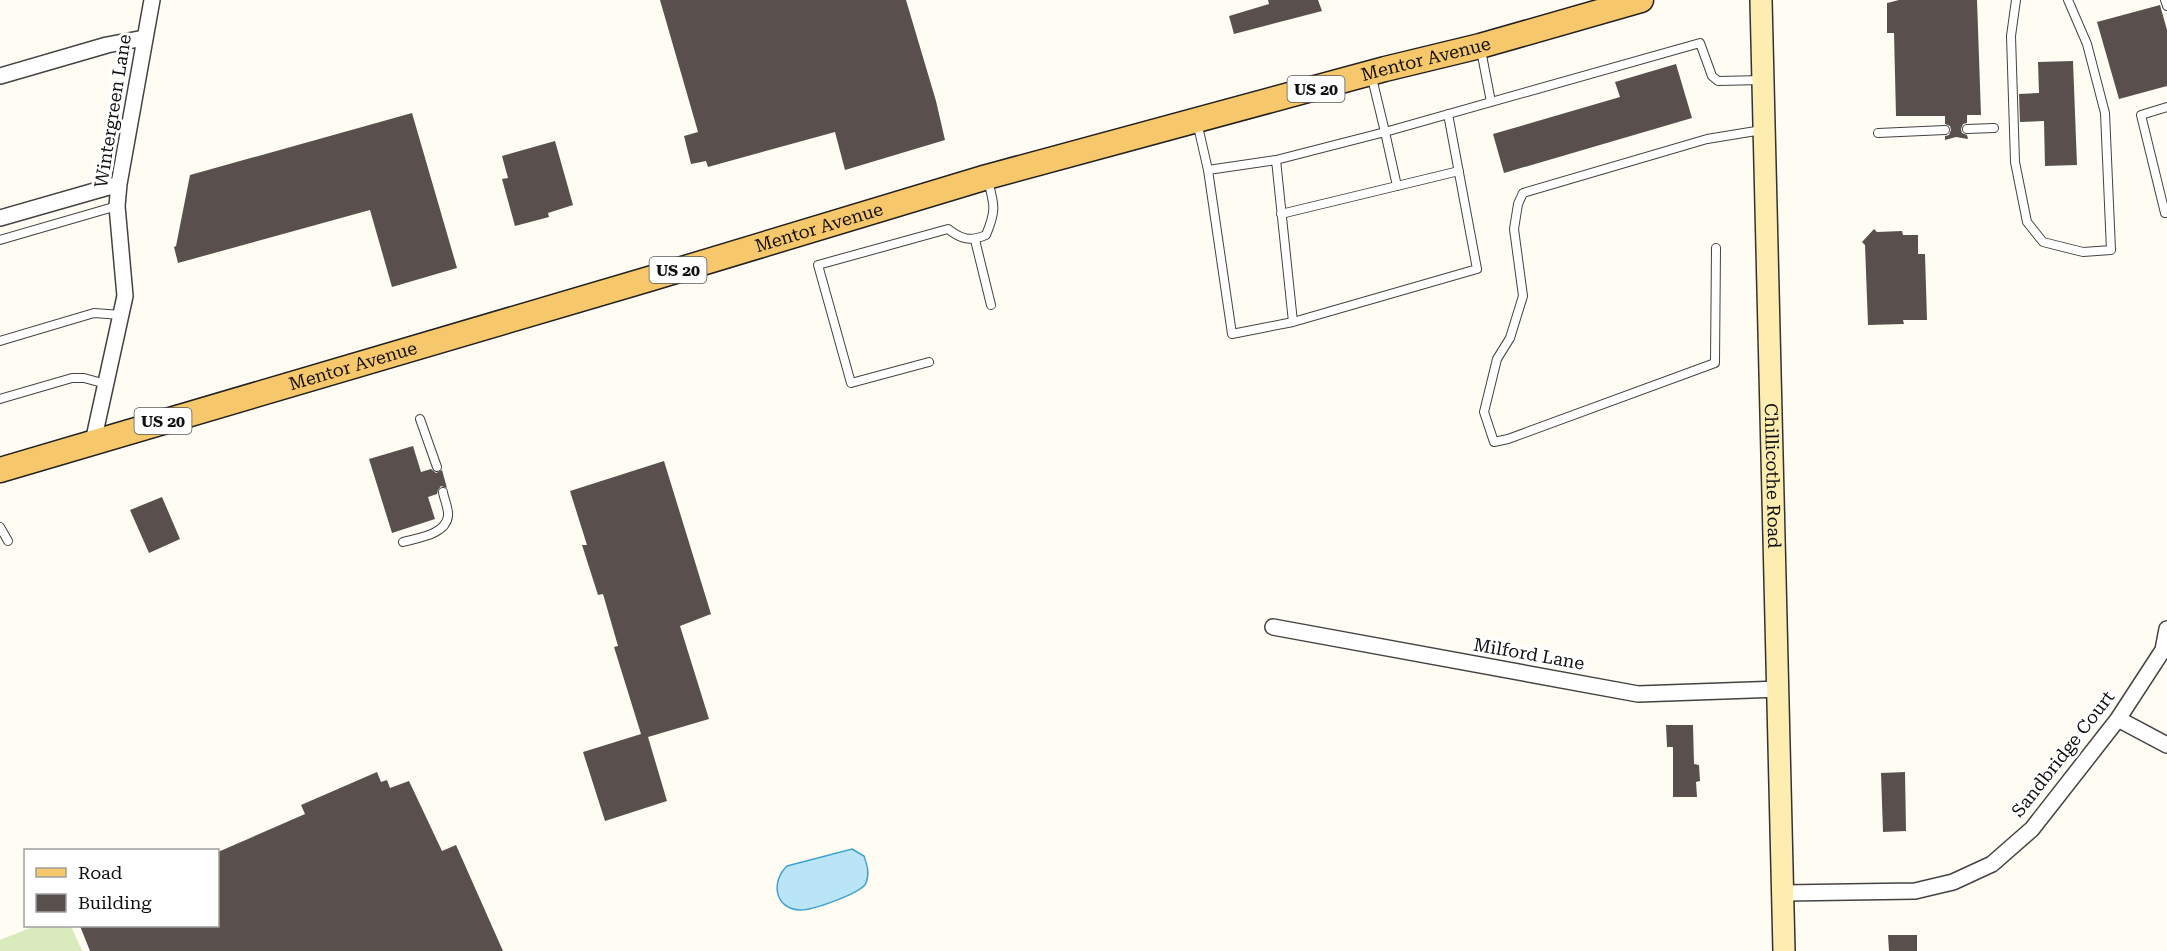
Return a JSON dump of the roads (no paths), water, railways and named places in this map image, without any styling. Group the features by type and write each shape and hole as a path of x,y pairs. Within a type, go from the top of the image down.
{"main road":[{"name":"Mentor Avenue","path":"0,470 987,177 1371,73 1480,46 1641,0"}],"street":[{"name":"Wintergreen Lane","path":"93,442 125,296 117,206 119,184 152,0"},
{"name":"Chillicothe Road","path":"1761,0 1780,689 1784,951"},
{"path":"0,76 107,45 144,38"},
{"path":"0,218 119,184"},
{"name":"Milford Lane","path":"1273,627 1638,694 1780,689"},
{"name":"Sandbridge Court","path":"1784,893 1915,891 1953,882 1992,864 2032,829 2118,719 2163,650 2167,629"},
{"path":"2118,719 2167,745"}],"lane":[{"path":"2016,0 2011,36 2015,162 2027,222 2043,242 2083,252 2111,250 2105,113 2087,44 2068,0"},
{"path":"2165,0 2167,6"},
{"path":"1208,170 1276,160 1385,132 1700,43 1713,76 1718,81 1763,80"},
{"path":"1480,46 1491,102"},
{"path":"1371,73 1397,186"},
{"path":"2167,107 2140,115 2165,213 2167,213"},
{"path":"1196,121 1208,170 1232,334 1293,322 1477,269 1448,114"},
{"path":"1967,129 1994,128"},
{"path":"1716,248 1715,363 1508,439 1494,442 1484,412 1497,359 1510,338 1523,296 1514,229 1518,204 1523,193 1707,139 1764,130"},
{"path":"1878,133 1945,130"},
{"path":"1276,160 1293,322"},
{"path":"1281,214 1459,171"},
{"path":"929,362 851,383 818,264 948,229 963,239 975,240 986,235 994,216 994,202 987,177"},
{"path":"0,240 117,206"},
{"path":"975,240 991,304"},
{"path":"0,341 94,313 121,315"},
{"path":"0,399 72,378 84,378 106,384"},
{"path":"420,419 437,467"},
{"path":"403,542 434,533 444,525 448,517 443,492"},
{"path":"0,527 8,541"}],"water":[{"path":"852,849 864,856 868,869 866,883 856,892 836,901 805,910 791,908 780,899 777,886 787,866"}]}
